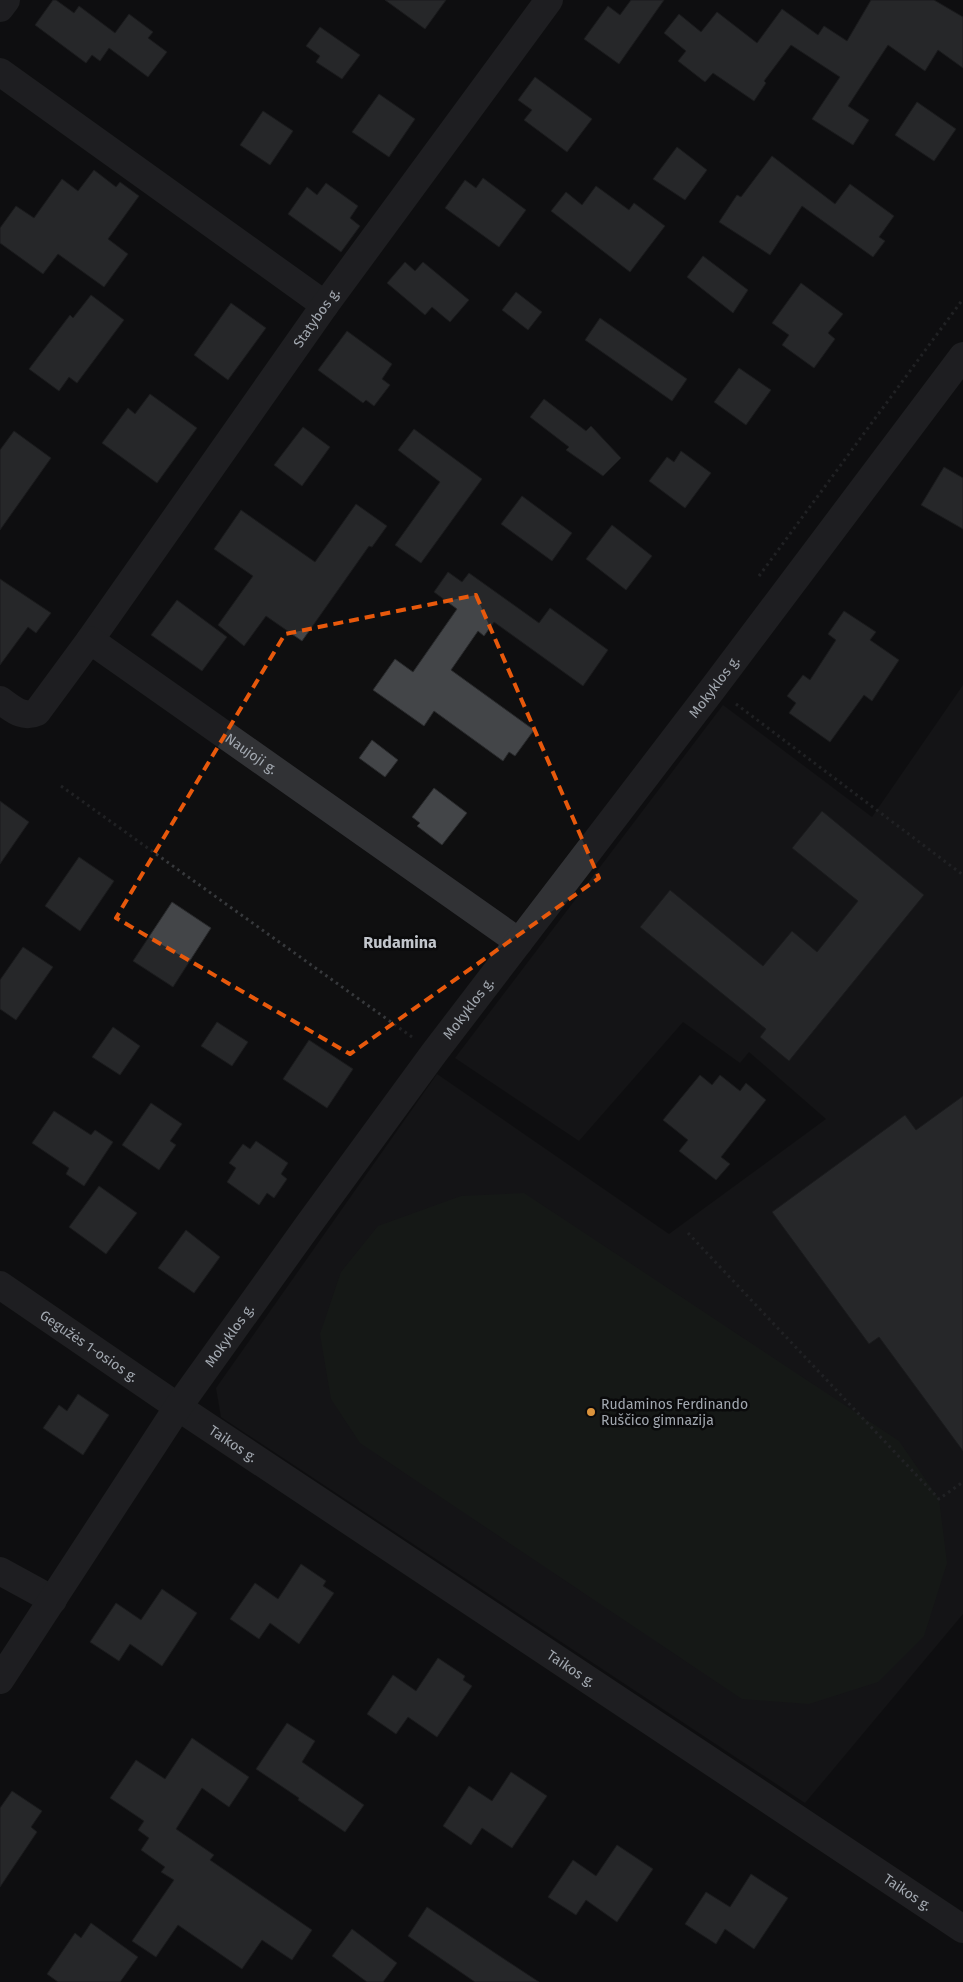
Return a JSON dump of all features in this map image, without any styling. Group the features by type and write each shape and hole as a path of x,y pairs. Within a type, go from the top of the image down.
{"street":[{"path":"0,8 6,0"},
{"name":"Statybos g.","path":"90,640 325,305 549,0"},
{"path":"0,72 325,305"},
{"name":"Mokyklos g.","path":"0,1680 178,1406 434,1053 714,687 963,356"},
{"path":"0,700 18,713 31,715 37,712 90,640"},
{"name":"Naujoji g.","path":"90,640 519,942"},
{"name":"Gegužės 1-osios g.","path":"0,1285 178,1406"},
{"name":"Taikos g.","path":"178,1406 963,1929"},
{"path":"0,1571 52,1600"}],"path":[{"path":"714,687 963,875"},
{"path":"61,786 434,1053"},
{"path":"688,1233 939,1499 963,1482"}],"highlighted area":[{"path":"476,595 599,878 350,1054 116,918 285,634"}],"shaded area":[{"name":"Rudaminos Ferdinando Ruščico gimnazija","path":"963,685 963,1614 805,1803 221,1417 216,1388 437,1074 669,1234 826,1119 749,1052 740,1063 683,1022 579,1141 455,1058 723,705 872,817"},
{"path":"524,1193 899,1441 939,1499 947,1563 924,1636 878,1682 809,1704 742,1699 360,1443 331,1399 320,1334 341,1272 378,1226 461,1196"}],"building":[{"path":"53,0 56,0 74,13 79,6 115,33 129,14 153,32 148,38 167,52 148,77 109,48 100,61 92,55 86,63 35,25"},
{"path":"385,0 446,0 425,29"},
{"path":"631,0 664,0 619,64 584,39 608,6 620,15"},
{"path":"871,0 934,0 963,17 963,68 938,50 925,71 888,45 848,106 869,120 853,145 812,119 840,77 791,45 764,81 766,83 754,101 713,73 705,82 678,61 686,51 664,33 679,14 701,32 717,12 757,43 782,9 818,35 824,26 847,41"},
{"path":"320,27 360,55 342,79 316,62 320,56 306,46"},
{"path":"535,77 592,119 567,152 524,120 532,110 518,100"},
{"path":"379,94 415,119 389,157 352,132"},
{"path":"917,102 956,129 934,161 895,135"},
{"path":"263,111 293,131 270,165 240,145"},
{"path":"677,147 707,170 685,200 653,179"},
{"path":"772,156 835,204 850,184 894,216 879,237 885,241 873,257 802,206 770,255 719,222 737,195 741,197"},
{"path":"94,170 116,187 120,182 139,196 108,239 128,254 104,287 58,254 43,274 0,243 0,228 16,206 34,218 62,179 78,191"},
{"path":"483,178 526,210 499,247 445,208 465,180 476,188"},
{"path":"326,183 358,206 350,218 360,226 341,252 288,214 307,187 317,195"},
{"path":"596,186 629,210 634,203 665,226 630,272 551,211 566,192 582,205"},
{"path":"703,256 748,290 733,313 687,277"},
{"path":"405,262 415,271 423,262 469,300 450,322 432,307 425,315 387,283"},
{"path":"801,283 843,314 828,333 835,339 814,368 782,345 789,335 772,323"},
{"path":"516,292 542,312 528,330 502,310"},
{"path":"91,295 124,320 77,383 69,377 59,391 29,369 70,315 73,318"},
{"path":"231,303 266,328 228,380 194,355"},
{"path":"600,318 687,379 672,401 585,340"},
{"path":"347,331 392,364 382,379 390,385 374,406 366,400 363,403 318,370"},
{"path":"739,368 771,390 746,425 714,402"},
{"path":"150,394 197,428 157,483 102,443 128,408 135,414"},
{"path":"544,399 586,431 591,426 621,458 603,476 566,450 569,447 530,417"},
{"path":"303,427 330,447 302,486 274,465"},
{"path":"414,429 482,479 421,563 395,545 440,482 398,450"},
{"path":"14,431 51,458 0,530 0,450"},
{"path":"681,451 711,473 685,508 649,481 667,457 674,462"},
{"path":"944,467 963,478 963,529 921,505"},
{"path":"522,496 572,533 552,561 501,524"},
{"path":"356,504 387,526 372,547 369,546 302,641 266,616 244,646 218,625 253,576 214,549 241,510 315,562"},
{"path":"612,525 652,556 626,590 586,559"},
{"path":"448,572 462,582 469,573 539,623 550,608 608,650 583,686 494,622 484,636 478,631 451,670 534,730 515,756 509,752 503,761 434,711 424,726 373,690 395,659 413,672 457,609 434,592"},
{"path":"0,579 51,613 36,633 28,627 0,665"},
{"path":"177,600 227,637 202,671 151,635"},
{"path":"844,611 876,632 870,640 899,660 872,701 864,695 830,742 789,713 796,703 787,696 803,675 810,680 836,640 828,634"},
{"path":"372,740 398,760 385,777 359,758"},
{"path":"434,788 467,813 442,845 417,826 420,823 412,817"},
{"path":"0,801 29,822 0,864"},
{"path":"822,811 924,895 789,1061 760,1037 766,1029 640,927 670,890 763,966 792,931 817,952 858,901 792,848"},
{"path":"79,857 114,881 80,931 45,906"},
{"path":"172,902 211,928 173,987 133,961"},
{"path":"23,947 53,967 16,1020 0,1009 0,980"},
{"path":"217,1022 248,1042 232,1066 201,1046"},
{"path":"113,1027 140,1046 120,1075 92,1057"},
{"path":"309,1040 353,1069 327,1108 283,1079"},
{"path":"700,1075 712,1085 720,1075 740,1091 746,1083 766,1100 721,1157 730,1164 716,1180 679,1151 688,1140 663,1120"},
{"path":"963,1096 963,1451 879,1337 869,1344 772,1212 905,1115 916,1130"},
{"path":"151,1103 182,1124 170,1141 176,1145 159,1170 122,1145"},
{"path":"54,1111 91,1135 95,1130 113,1142 84,1186 66,1174 69,1168 32,1143"},
{"path":"256,1141 288,1163 281,1174 287,1179 274,1198 267,1193 259,1205 227,1182 236,1168 229,1163 243,1144 250,1149"},
{"path":"99,1186 137,1213 106,1254 69,1227"},
{"path":"186,1230 220,1257 194,1293 158,1268"},
{"path":"78,1394 109,1415 83,1455 43,1428 59,1405 67,1411"},
{"path":"301,1564 326,1581 323,1586 334,1593 299,1644 270,1623 259,1639 230,1619 255,1583 278,1599"},
{"path":"162,1589 197,1613 162,1666 130,1644 119,1661 90,1642 116,1603 141,1620"},
{"path":"438,1658 465,1676 463,1680 472,1686 437,1737 408,1717 396,1734 367,1714 393,1675 416,1691"},
{"path":"287,1723 315,1741 302,1762 364,1805 345,1832 256,1769"},
{"path":"192,1738 249,1777 229,1807 202,1788 176,1829 214,1855 210,1860 312,1930 292,1960 262,1940 242,1969 178,1925 156,1957 132,1941 174,1880 161,1872 165,1867 141,1850 149,1838 138,1830 144,1821 110,1798 136,1760 165,1779"},
{"path":"511,1772 547,1796 512,1848 482,1828 471,1845 443,1826 469,1786 492,1801"},
{"path":"12,1791 42,1811 31,1827 37,1832 0,1887 0,1808"},
{"path":"617,1845 653,1869 617,1922 586,1900 576,1915 548,1897 573,1860 596,1876"},
{"path":"751,1874 788,1898 754,1949 725,1929 716,1944 685,1924 706,1892 730,1907"},
{"path":"427,1907 539,1982 475,1982 408,1936"},
{"path":"91,1923 138,1957 120,1982 58,1982 47,1974 75,1933 81,1938"},
{"path":"352,1929 397,1963 383,1982 367,1982 332,1956"}],"place":[{"name":"Rudaminos Ferdinando Ruščico gimnazija","path":"591,1412"}],"district":[{"name":"Rudamina","path":"400,942"}]}
